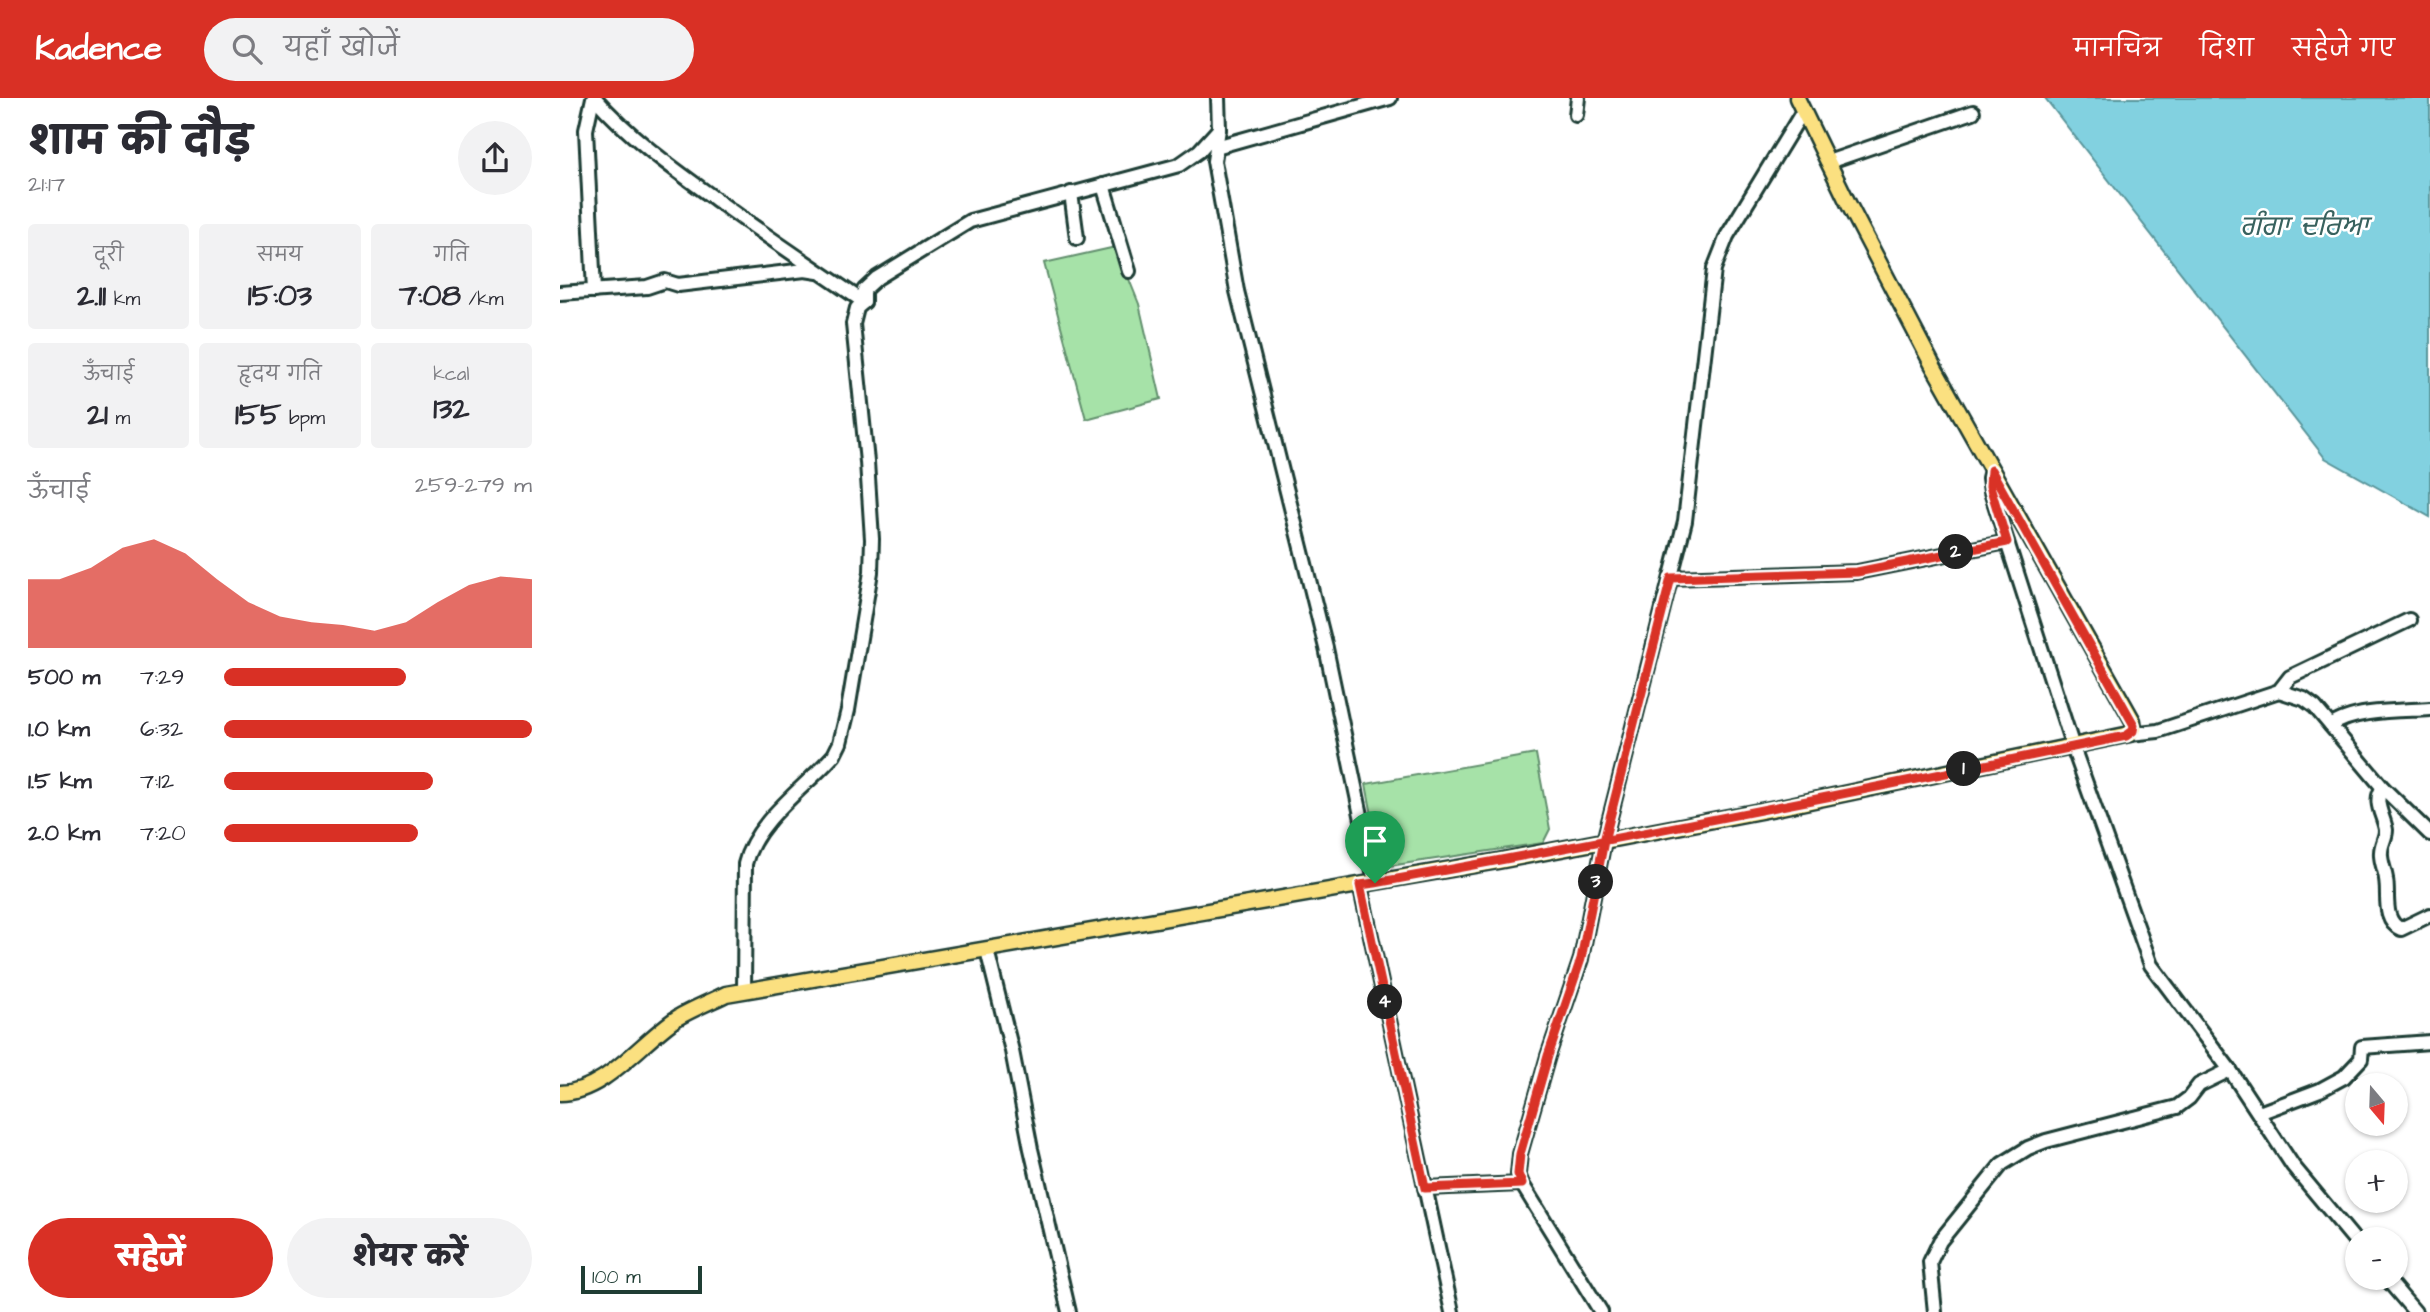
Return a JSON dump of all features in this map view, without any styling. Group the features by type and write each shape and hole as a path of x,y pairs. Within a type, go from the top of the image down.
{"main road":[{"path":"560,1093 570,1093 597,1081 677,1019 726,994 1604,841 2130,734 2134,728 2133,721 1932,364 1800,105"}],"street":[{"path":"594,98 648,151 864,302"},
{"path":"594,98 586,130 594,291"},
{"path":"1218,98 1219,129 1214,161 1237,291 1326,648 1375,883"},
{"path":"1216,147 1390,98"},
{"path":"1576,115 1578,98"},
{"path":"1601,1312 1522,1184 1518,1174 1520,1154 1548,1056 1581,959 1604,841 1685,521 1710,284 1714,269 1727,236 1800,105"},
{"path":"1828,162 1973,112"},
{"path":"744,991 745,864 748,851 762,830 834,755 840,743 868,595 872,539 853,324 857,308 864,302 864,290 877,278 961,225 1179,165 1199,151 1219,129"},
{"path":"1103,185 1129,271"},
{"path":"1071,193 1077,237"},
{"path":"560,293 647,287 665,281 678,285 806,270 818,272"},
{"path":"1991,470 1990,486 2073,747 2151,965 2230,1070 2293,1166 2345,1229"},
{"path":"1671,578 1857,572 2007,542"},
{"path":"2130,734 2158,731 2279,691 2290,677 2409,620"},
{"path":"2279,691 2304,699 2315,707 2383,788 2430,834"},
{"path":"2332,726 2341,719 2357,716 2430,709"},
{"path":"2383,788 2378,799 2386,829 2381,855 2388,912 2396,927 2401,929 2430,915"},
{"path":"1360,885 1452,1312"},
{"path":"987,950 1069,1312"},
{"path":"2259,1114 2320,1090 2344,1077 2361,1059 2362,1047 2430,1042"},
{"path":"1936,1312 1930,1274 1932,1253 2002,1164 2028,1148 2046,1141 2177,1107 2189,1098 2199,1085 2230,1070"},
{"path":"1425,1188 1522,1184"},
{"path":"2396,1290 2415,1312"}],"green space":[{"path":"1116,247 1139,304 1161,399 1086,419 1044,263"},
{"path":"1536,754 1550,829 1543,843 1382,867 1366,784"}],"water":[{"name":"ਗੰਗਾ ਦਰਿਆ","path":"2045,98 2430,98 2430,517 2325,458"}],"route":[{"path":"1375,883 1360,885 1425,1188 1522,1184 1518,1174 1520,1154 1548,1056 1581,959 1604,841 1671,578 1857,572 2007,542 1990,486 1991,470 2134,725 2133,731 2126,736 1776,808 1604,841 1498,861 1375,883"}]}
